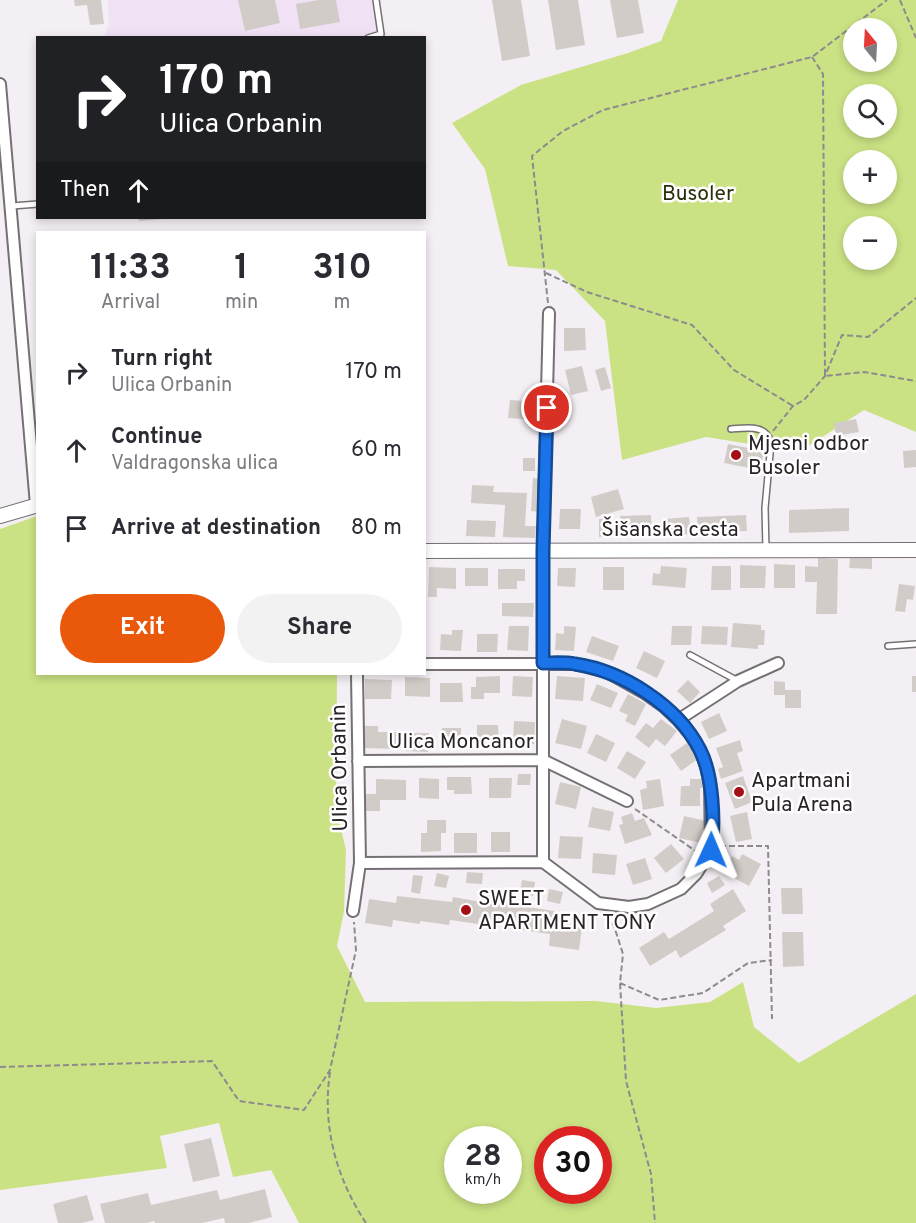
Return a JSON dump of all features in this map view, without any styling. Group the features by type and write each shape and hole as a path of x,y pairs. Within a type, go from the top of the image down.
{"main road":[{"path":"0,516 36,505"},
{"name":"Šišanska cesta","path":"426,551 916,550"}],"street":[{"path":"0,84 36,493"},
{"path":"543,862 543,550 549,313"},
{"path":"360,863 543,862 598,903 629,907 648,904 681,889 696,874 712,846 710,785 706,766 690,734 663,706 646,694 607,672 574,663 426,664"},
{"path":"678,720 738,681 778,663"},
{"name":"Ulica Orbanin","path":"353,911 360,863 357,675"},
{"name":"Ulica Moncanor","path":"358,761 543,760 627,801"}],"lane":[{"path":"374,36 381,34 376,0"},
{"path":"12,206 36,204"},
{"path":"731,429 753,427 769,436 771,443 765,508 766,550"},
{"path":"888,646 916,645"},
{"path":"690,655 738,681"}],"path":[{"path":"549,313 532,156 563,131 603,110 812,57 887,0"},
{"path":"900,0 916,38"},
{"path":"812,57 824,74 825,376"},
{"path":"546,273 587,291 692,325 734,370 794,406"},
{"path":"769,436 794,406 804,400 825,376 842,334 868,337 916,298"},
{"path":"825,376 864,372 916,381"},
{"path":"627,801 635,810 681,843 707,858"},
{"path":"712,846 768,846 772,1019"},
{"path":"598,903 614,926 623,954 620,983 626,1081 651,1174 655,1223"},
{"path":"353,911 356,950 327,1092 330,1136 340,1173 354,1205 366,1223"},
{"path":"620,983 659,1000 703,993 748,963 772,960"},
{"path":"0,1067 212,1061 239,1101 304,1110 330,1070"}],"shaded area":[{"path":"108,0 379,0 386,36 104,36 109,24"}],"green space":[{"name":"Busoler","path":"678,0 916,0 916,432 864,410 799,452 706,437 622,460 605,321 556,270 508,266 485,169 452,123 521,85 661,41"},
{"path":"36,516 36,675 337,675 336,809 346,850 344,911 337,946 365,1002 596,1001 656,1008 710,1002 743,982 754,1027 799,1063 916,994 916,1223 299,1223 271,1170 233,1177 219,1123 160,1136 167,1168 0,1190 0,529"}],"building":[{"path":"74,0 101,0 104,24 90,25 87,5 75,6"},
{"path":"238,0 275,0 280,23 245,31"},
{"path":"336,0 340,22 300,29 296,4"},
{"path":"492,0 521,0 530,56 502,61"},
{"path":"548,0 578,0 585,45 556,50"},
{"path":"610,0 638,0 644,33 617,38"},
{"path":"139,219 163,219 139,221"},
{"path":"564,328 585,328 586,350 564,351"},
{"path":"582,366 588,391 571,395 565,370"},
{"path":"605,367 611,388 601,391 595,370"},
{"path":"510,400 539,402 537,420 508,418"},
{"path":"856,419 859,432 836,436 834,423"},
{"path":"728,444 764,451 760,470 724,463"},
{"path":"916,450 916,467 904,468 903,451"},
{"path":"523,458 535,458 535,471 523,471"},
{"path":"533,478 543,479 541,512 531,511"},
{"path":"472,485 494,486 493,492 527,493 525,526 536,526 535,538 503,537 505,505 471,503"},
{"path":"618,489 624,509 596,517 591,497"},
{"path":"849,508 849,531 789,533 789,510"},
{"path":"560,509 581,509 580,529 559,529"},
{"path":"651,515 652,535 627,536 627,530 620,530 620,516"},
{"path":"746,515 747,531 698,533 697,517"},
{"path":"689,517 691,534 666,536 664,519"},
{"path":"612,518 612,536 599,537 599,519"},
{"path":"467,520 496,521 495,537 466,536"},
{"path":"818,558 838,559 837,614 816,614 817,582 805,582 805,566 818,567"},
{"path":"850,558 872,558 872,569 849,568"},
{"path":"774,564 795,565 795,588 774,588"},
{"path":"740,565 766,566 765,588 740,588"},
{"path":"661,566 687,568 685,588 652,585 653,573 660,574"},
{"path":"712,566 731,566 731,590 711,590"},
{"path":"429,567 456,568 456,589 437,588 437,597 428,597"},
{"path":"603,567 624,567 624,590 603,590"},
{"path":"465,568 488,568 488,586 465,586"},
{"path":"558,568 576,568 575,587 557,586"},
{"path":"498,569 525,569 525,581 517,581 517,589 498,589"},
{"path":"899,584 915,586 913,600 907,599 905,612 895,611"},
{"path":"502,603 534,603 533,617 502,616"},
{"path":"733,623 761,625 761,630 765,630 764,645 758,645 758,649 731,647"},
{"path":"509,626 529,626 528,651 507,650"},
{"path":"564,626 576,627 574,651 555,650 556,633 564,634"},
{"path":"672,626 692,626 691,645 671,645"},
{"path":"702,626 728,627 727,645 701,644"},
{"path":"452,630 463,630 461,651 440,650 441,634 452,635"},
{"path":"477,634 498,634 497,652 477,652"},
{"path":"592,636 619,646 613,661 586,652"},
{"path":"644,651 665,661 657,678 636,668"},
{"path":"500,676 500,693 484,693 484,699 471,699 471,687 476,687 476,677"},
{"path":"513,676 533,677 532,697 512,696"},
{"path":"557,676 585,678 583,701 555,699"},
{"path":"912,676 916,676 916,692 912,692"},
{"path":"405,677 430,678 430,697 405,696"},
{"path":"365,679 392,680 391,699 365,699"},
{"path":"688,680 700,692 690,703 677,691"},
{"path":"774,681 785,682 785,690 801,690 801,708 785,708 785,695 774,695"},
{"path":"440,683 462,683 463,702 440,702"},
{"path":"597,684 618,693 611,708 590,700"},
{"path":"628,694 646,704 635,726 625,721 628,715 619,711"},
{"path":"719,713 727,731 709,739 701,722"},
{"path":"562,719 587,726 581,749 555,743"},
{"path":"661,719 677,731 665,746 656,739 649,748 635,737 646,723 653,728"},
{"path":"514,721 535,722 534,744 513,743"},
{"path":"477,725 498,725 499,747 477,747"},
{"path":"364,726 378,726 378,732 397,732 396,749 364,748"},
{"path":"442,728 461,728 461,747 441,747"},
{"path":"406,733 429,733 428,752 405,751"},
{"path":"596,734 615,743 606,762 587,753"},
{"path":"740,740 743,751 737,753 743,771 721,779 718,769 723,767 716,748"},
{"path":"687,743 698,759 681,771 670,755"},
{"path":"627,751 646,762 635,779 617,768"},
{"path":"518,774 531,774 530,785 517,785"},
{"name":"Apartmani Pula Arena","path":"743,776 752,802 735,809 725,783"},
{"path":"447,777 471,777 472,794 454,794 454,790 447,790"},
{"path":"419,778 439,779 439,799 419,798"},
{"path":"489,778 512,778 511,798 489,798"},
{"path":"376,779 406,780 406,800 380,800 380,811 365,811 365,794 376,794"},
{"path":"660,779 664,806 643,810 640,790 647,788 646,781"},
{"path":"690,779 703,779 703,788 700,788 700,806 680,806 681,786 690,786"},
{"path":"560,782 581,787 576,809 555,804"},
{"path":"592,807 614,812 610,831 588,827"},
{"path":"747,812 752,839 736,842 730,816"},
{"path":"632,813 635,821 644,818 652,835 625,844 619,825 623,824 621,817"},
{"path":"684,816 706,821 701,843 679,838"},
{"path":"427,820 446,820 446,833 441,833 441,851 421,852 421,833 427,833"},
{"path":"491,832 510,832 510,852 491,852"},
{"path":"454,833 477,833 477,853 454,853"},
{"path":"560,836 583,837 581,859 558,858"},
{"path":"671,844 684,859 666,873 654,858"},
{"path":"593,853 617,855 615,875 592,873"},
{"path":"742,854 761,864 749,886 732,877 734,873 726,868 732,856 739,860"},
{"path":"645,858 652,879 633,885 626,864"},
{"path":"467,872 483,873 482,884 466,883"},
{"path":"437,873 449,876 446,888 434,886"},
{"path":"413,875 423,876 420,894 411,892"},
{"path":"719,876 725,885 712,893 707,883"},
{"path":"522,880 535,882 533,896 520,894"},
{"path":"781,888 802,888 803,914 782,914"},
{"path":"549,889 563,892 560,904 547,901"},
{"path":"733,889 746,911 723,926 726,930 680,958 676,950 650,966 639,948 664,932 669,939 714,911 710,904"},
{"path":"483,893 511,897 510,904 554,911 552,922 582,926 579,950 549,946 550,934 507,928 508,922 479,918 478,924 450,920 449,925 420,921 420,924 393,920 392,927 365,923 369,899 396,903 397,896 452,902 453,897 482,902"},
{"path":"782,932 803,932 804,966 783,967"},
{"path":"211,1138 220,1176 193,1182 184,1144"},
{"path":"265,1189 272,1217 249,1223 225,1223 224,1218 202,1223 155,1223 154,1221 105,1223 100,1204 148,1193 151,1205 217,1190 220,1200"},
{"path":"87,1195 94,1220 82,1223 58,1223 53,1204"}],"place":[{"name":"Mjesni odbor Busoler","path":"736,455"},
{"name":"Apartmani Pula Arena","path":"739,792"},
{"name":"SWEET APARTMENT TONY","path":"466,910"}],"route":[{"path":"547,408 543,663 574,663 607,672 646,694 678,720 700,750 706,766 710,785 711,850"}]}
